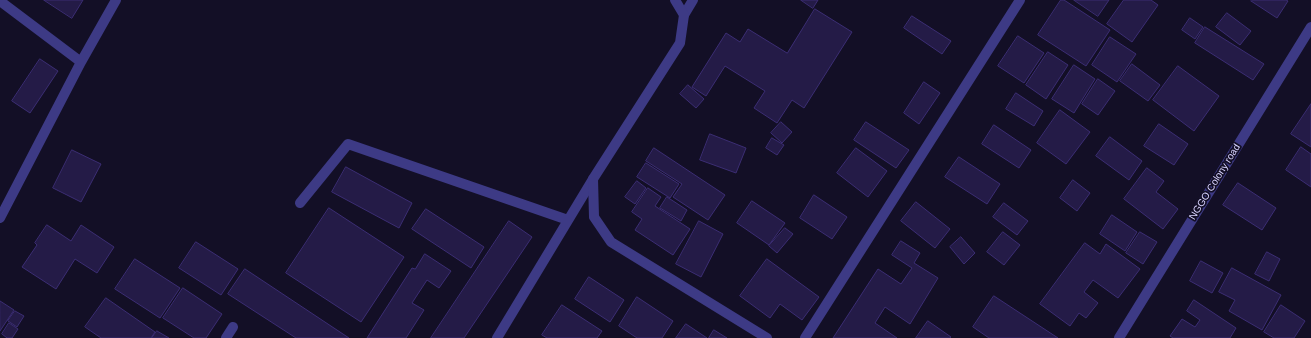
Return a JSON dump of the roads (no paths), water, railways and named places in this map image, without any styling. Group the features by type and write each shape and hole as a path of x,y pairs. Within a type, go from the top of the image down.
{"street":[{"path":"0,218 81,62 116,0"},
{"path":"675,0 684,14"},
{"path":"497,338 593,179 680,44 684,14 693,0"},
{"path":"805,338 1020,0"},
{"path":"0,1 81,62"},
{"name":"NGGO Colony road","path":"1119,338 1311,27"},
{"path":"300,203 348,144 568,220"},
{"path":"593,179 594,216 610,242 767,338"},
{"path":"226,338 232,327"}]}
